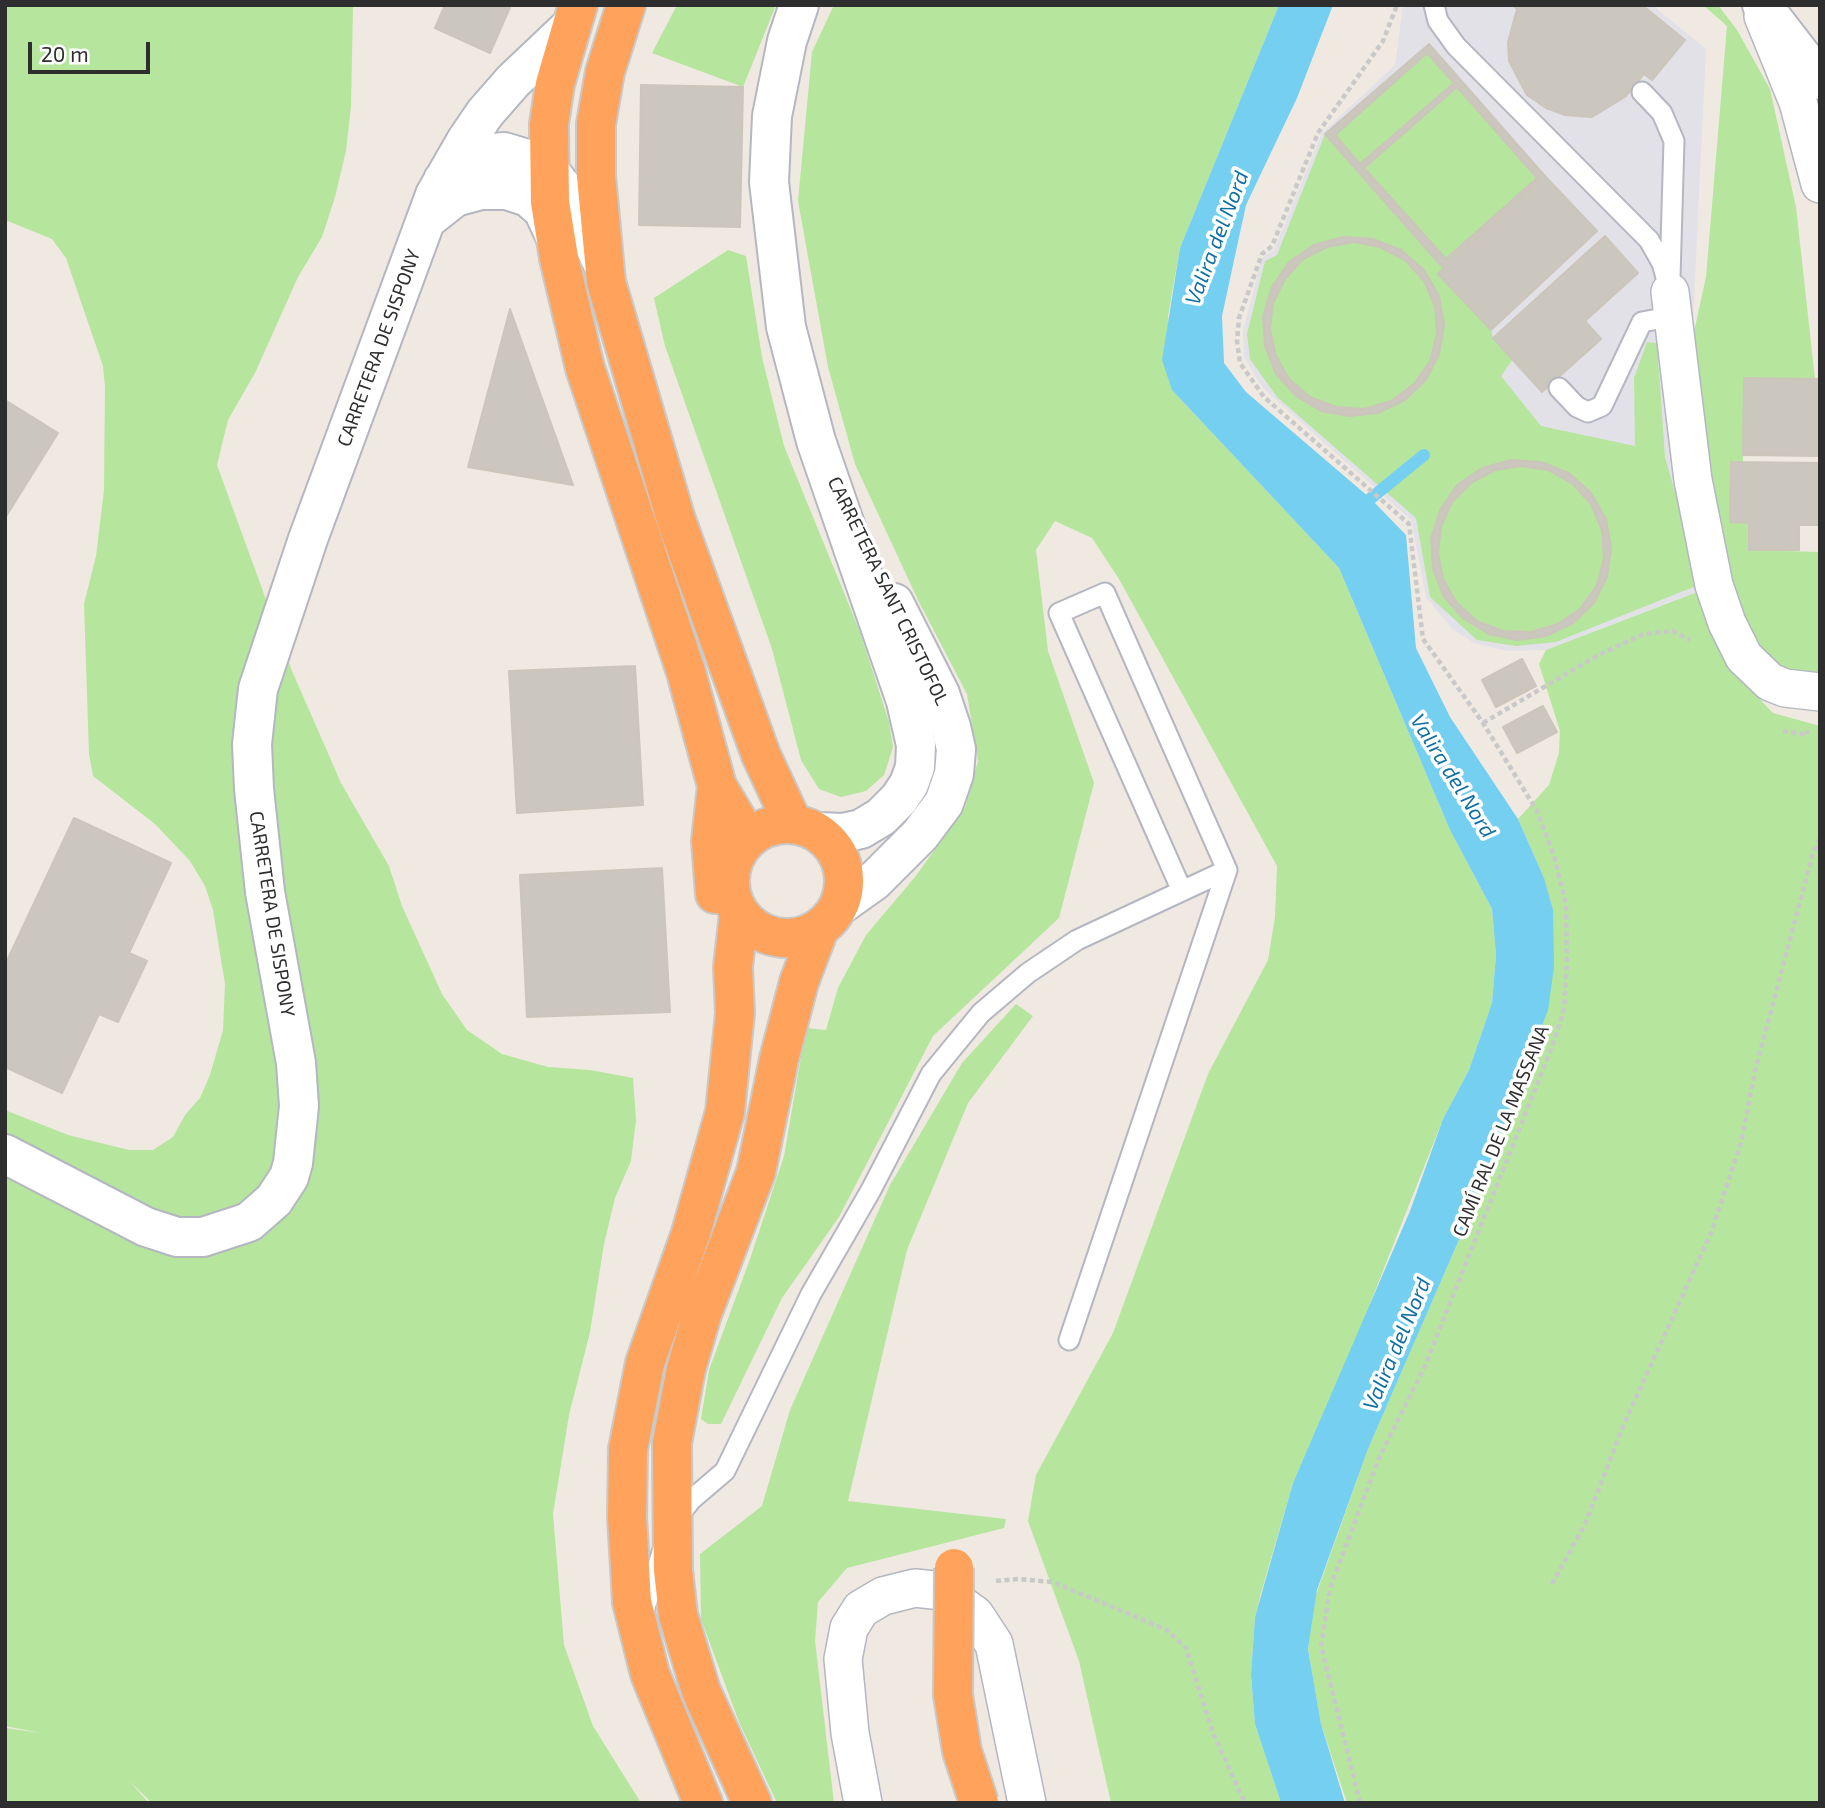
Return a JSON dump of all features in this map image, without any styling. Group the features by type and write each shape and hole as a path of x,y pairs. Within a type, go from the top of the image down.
{"highway":[{"path":"626,5 605,72 596,124 601,260 629,369 676,520 761,755 805,828"},
{"path":"573,17 555,84 549,124 549,170 556,238 585,368 686,672 717,786 736,818 744,842"},
{"path":"717,786 711,841 716,909 733,967"},
{"path":"659,1403 686,1369 702,1314 756,1172 782,1046 799,982 829,918 844,893 843,865 829,841 805,828 775,824 758,831 744,842 733,858 729,877 731,896 739,914 752,927 785,939 829,918"},
{"path":"739,914 733,967 735,1013 725,1112 691,1233 659,1403 672,1524 678,1615 701,1690 752,1803"},
{"path":"659,1403 637,1393 628,1463 629,1573 639,1635 664,1711 703,1803"},
{"path":"954,1568 953,1695 962,1751 979,1803"}],"main road":[{"name":"CARRETERA SANT CRISTOFOL","path":"799,5 787,41 772,116 769,182 786,327 816,440 914,726 916,745 915,767 909,784 881,817 861,828 843,833 805,828"},
{"path":"1760,5 1820,80"},
{"name":"CARRETERA DE SISPONY","path":"5,1154 145,1227 177,1237 203,1237 249,1222 274,1200 289,1177 299,1106 296,1063 265,891 254,789 254,714 258,689 308,539 442,181 485,113 573,17"},
{"path":"442,181 486,154 504,152 522,155 549,170 588,227 601,260"},
{"path":"426,220 455,197 481,190 507,190 528,197 543,210 556,238"},
{"name":"CARRETERA SANT CRISTOFOL","path":"816,440 940,694 956,749 954,774 944,803 920,835 874,881 829,918"}],"street":[{"path":"1760,5 1798,102 1820,184"},
{"path":"1670,292 1693,480 1714,585 1744,657 1770,682 1811,691"},
{"path":"863,1803 850,1733 843,1659 849,1628 861,1609 872,1602 883,1596 915,1588 942,1591 975,1615 994,1644 1027,1803"}],"lane":[{"path":"1434,5 1438,21 1456,46 1649,240 1662,263 1670,292"},
{"path":"1642,92 1662,113 1674,141 1670,292"},
{"path":"1559,388 1577,407 1588,412 1602,406 1642,322 1658,319 1669,324 1675,335"},
{"path":"1069,1340 1227,870 1105,593 1059,612 1182,891"},
{"path":"639,1635 652,1577 672,1524 710,1483 725,1471 811,1294 871,1190 931,1074 981,1013 1028,973 1077,940 1227,870"},
{"path":"659,1403 691,1476 710,1483"}],"path":[{"name":"CAMÍ RAL DE LA MASSANA","path":"1360,1803 1321,1647 1330,1588 1380,1458 1424,1367 1552,1047 1564,1009 1567,963 1566,904 1554,856 1537,811 1483,723 1423,639 1409,524 1264,397 1240,363 1237,341 1239,318 1262,254 1272,246 1318,133 1384,41 1396,5"},
{"path":"1483,723 1600,654 1644,634 1673,631 1696,644"},
{"path":"1771,728 1807,735 1811,691"},
{"path":"1552,1584 1585,1524 1624,1424 1712,1233 1741,1143 1758,1058 1813,853 1820,838"},
{"path":"992,1581 1017,1579 1054,1582 1167,1630 1186,1648 1213,1733 1245,1803"}],"shaded area":[{"path":"1403,5 1652,5 1706,49 1692,341 1738,576 1546,650 1507,651 1474,643 1452,629 1426,597 1411,520 1264,389 1253,373 1244,356 1243,331 1262,258 1274,250 1322,133 1395,65"}],"green space":[{"path":"5,5 353,5 351,106 346,151 335,197 322,237 298,277 255,373 228,420 217,465 292,671 341,783 389,866 402,906 442,994 467,1030 502,1054 548,1067 590,1070 633,1078 636,1120 631,1161 615,1198 604,1244 590,1332 569,1415 553,1514 564,1645 593,1726 641,1803 152,1803 129,1781 149,1803 5,1803 5,1728 41,1733 5,1726 5,1110 68,1135 129,1150 153,1150 173,1137 185,1115 200,1098 210,1075 223,1030 225,984 213,910 205,886 190,861 155,824 93,776 89,754 84,604 96,556 104,490 103,366 66,258 52,239 5,220"},
{"path":"677,5 776,5 743,87 652,53"},
{"path":"834,5 1279,5 1180,248 1168,316 1172,390 1339,568 1450,830 1492,909 1496,955 1492,1003 1469,1070 1443,1119 1356,1339 1293,1483 1261,1593 1255,1617 1251,1675 1255,1724 1281,1803 1111,1803 1079,1661 1028,1521 1036,1475 1113,1333 1208,1074 1268,960 1275,917 1277,866 1119,579 1092,538 1055,521 1036,550 1048,651 1094,783 1059,918 933,1036 839,1217 782,1298 721,1424 708,1424 701,1419 709,1370 784,1156 806,1028 826,1030 838,988 866,935 915,877 965,808 978,761 967,694 918,600 855,464 828,367 798,201 812,52"},
{"path":"1703,5 1718,5 1737,30 1770,89 1796,207 1815,379 1744,378 1743,462 1731,463 1730,522 1749,523 1749,550 1820,552 1820,675 1801,676 1771,665 1754,642 1730,579 1710,480 1692,341 1706,277 1727,26"},
{"path":"1427,53 1454,83 1360,164 1335,135"},
{"path":"1457,87 1537,178 1446,259 1364,168"},
{"path":"1325,134 1444,269 1438,274 1491,330 1493,338 1513,359 1501,376 1541,426 1635,446 1634,378 1647,342 1657,343 1665,457 1701,584 1556,642 1516,646 1477,640 1430,597 1416,518 1277,397 1250,359 1247,334 1265,261 1277,255"},
{"path":"728,250 746,256 762,357 784,446 860,632 889,722 893,747 884,775 866,791 841,797 819,789 801,760 772,649 665,346 654,298"},
{"path":"1700,591 1740,679 1773,713 1820,726 1820,1803 1347,1803 1321,1724 1308,1649 1316,1595 1368,1449 1468,1219 1533,1051 1544,878 1518,819 1549,785 1559,753 1560,731 1539,664 1546,650"},
{"path":"1016,1004 1033,1016 968,1103 907,1250 848,1501 1006,1519 1004,1528 847,1568 818,1602 815,1641 834,1803 777,1803 739,1722 701,1619 700,1554 762,1506 790,1410 890,1185 962,1063"}],"water":[{"name":"Valira del Nord","path":"1279,5 1333,5 1297,98 1246,205 1222,316 1224,363 1246,392 1370,498 1406,535 1416,648 1450,717 1518,819 1544,878 1553,910 1554,967 1548,1010 1468,1219 1368,1449 1317,1590 1308,1649 1321,1724 1345,1803 1281,1803 1255,1724 1251,1675 1255,1617 1293,1483 1410,1211 1443,1119 1469,1070 1492,1003 1496,955 1492,909 1450,830 1339,568 1172,390 1162,360 1180,248"}],"building":[{"path":"445,5 511,5 490,53 435,28"},
{"path":"1512,5 1642,5 1685,40 1652,80 1644,74 1625,97 1592,117 1565,115 1546,108 1527,95 1509,61 1508,42 1517,9"},
{"path":"1429,44 1544,175 1444,269 1325,134","holes":["1427,53 1454,83 1360,164 1335,135","1457,87 1537,178 1446,259 1364,168"]},
{"path":"641,85 743,87 740,227 639,225"},
{"path":"1544,175 1597,231 1491,330 1438,274"},
{"path":"1605,236 1638,273 1585,321 1601,339 1542,392 1493,338"},
{"path":"1343,237 1373,239 1401,250 1424,270 1439,296 1444,325 1439,354 1426,380 1405,400 1378,413 1349,416 1321,411 1296,396 1276,374 1265,346 1263,316 1272,287 1289,262 1314,245","holes":["1354,242 1380,247 1405,260 1424,281 1435,306 1437,334 1430,361 1414,384 1391,401 1364,409 1336,407 1310,397 1289,379 1276,356 1270,329 1273,303 1285,279 1303,259 1327,247"]},
{"path":"510,309 573,485 468,467"},
{"path":"1744,378 1820,379 1820,456 1743,455"},
{"path":"5,400 58,433 5,518"},
{"path":"1511,460 1541,462 1569,473 1591,493 1606,519 1611,548 1607,577 1594,603 1573,623 1546,636 1517,640 1489,634 1464,619 1444,597 1433,569 1431,539 1440,510 1457,485 1482,468","holes":["1521,466 1548,470 1573,484 1591,504 1602,530 1604,558 1597,585 1581,608 1558,624 1531,632 1503,631 1477,621 1457,603 1443,579 1438,553 1441,527 1452,502 1471,483 1495,470"]},
{"path":"1731,462 1820,463 1820,525 1799,525 1799,550 1749,550 1749,523 1730,522"},
{"path":"1522,659 1536,686 1496,707 1482,680"},
{"path":"635,666 643,805 517,813 509,671"},
{"path":"1543,706 1557,732 1517,753 1503,727"},
{"path":"74,818 171,863 129,953 147,961 118,1022 99,1014 62,1093 5,1067 5,965"},
{"path":"662,868 670,1012 527,1017 520,875"}],"waterway":[{"path":"1359,508 1424,455"}]}
